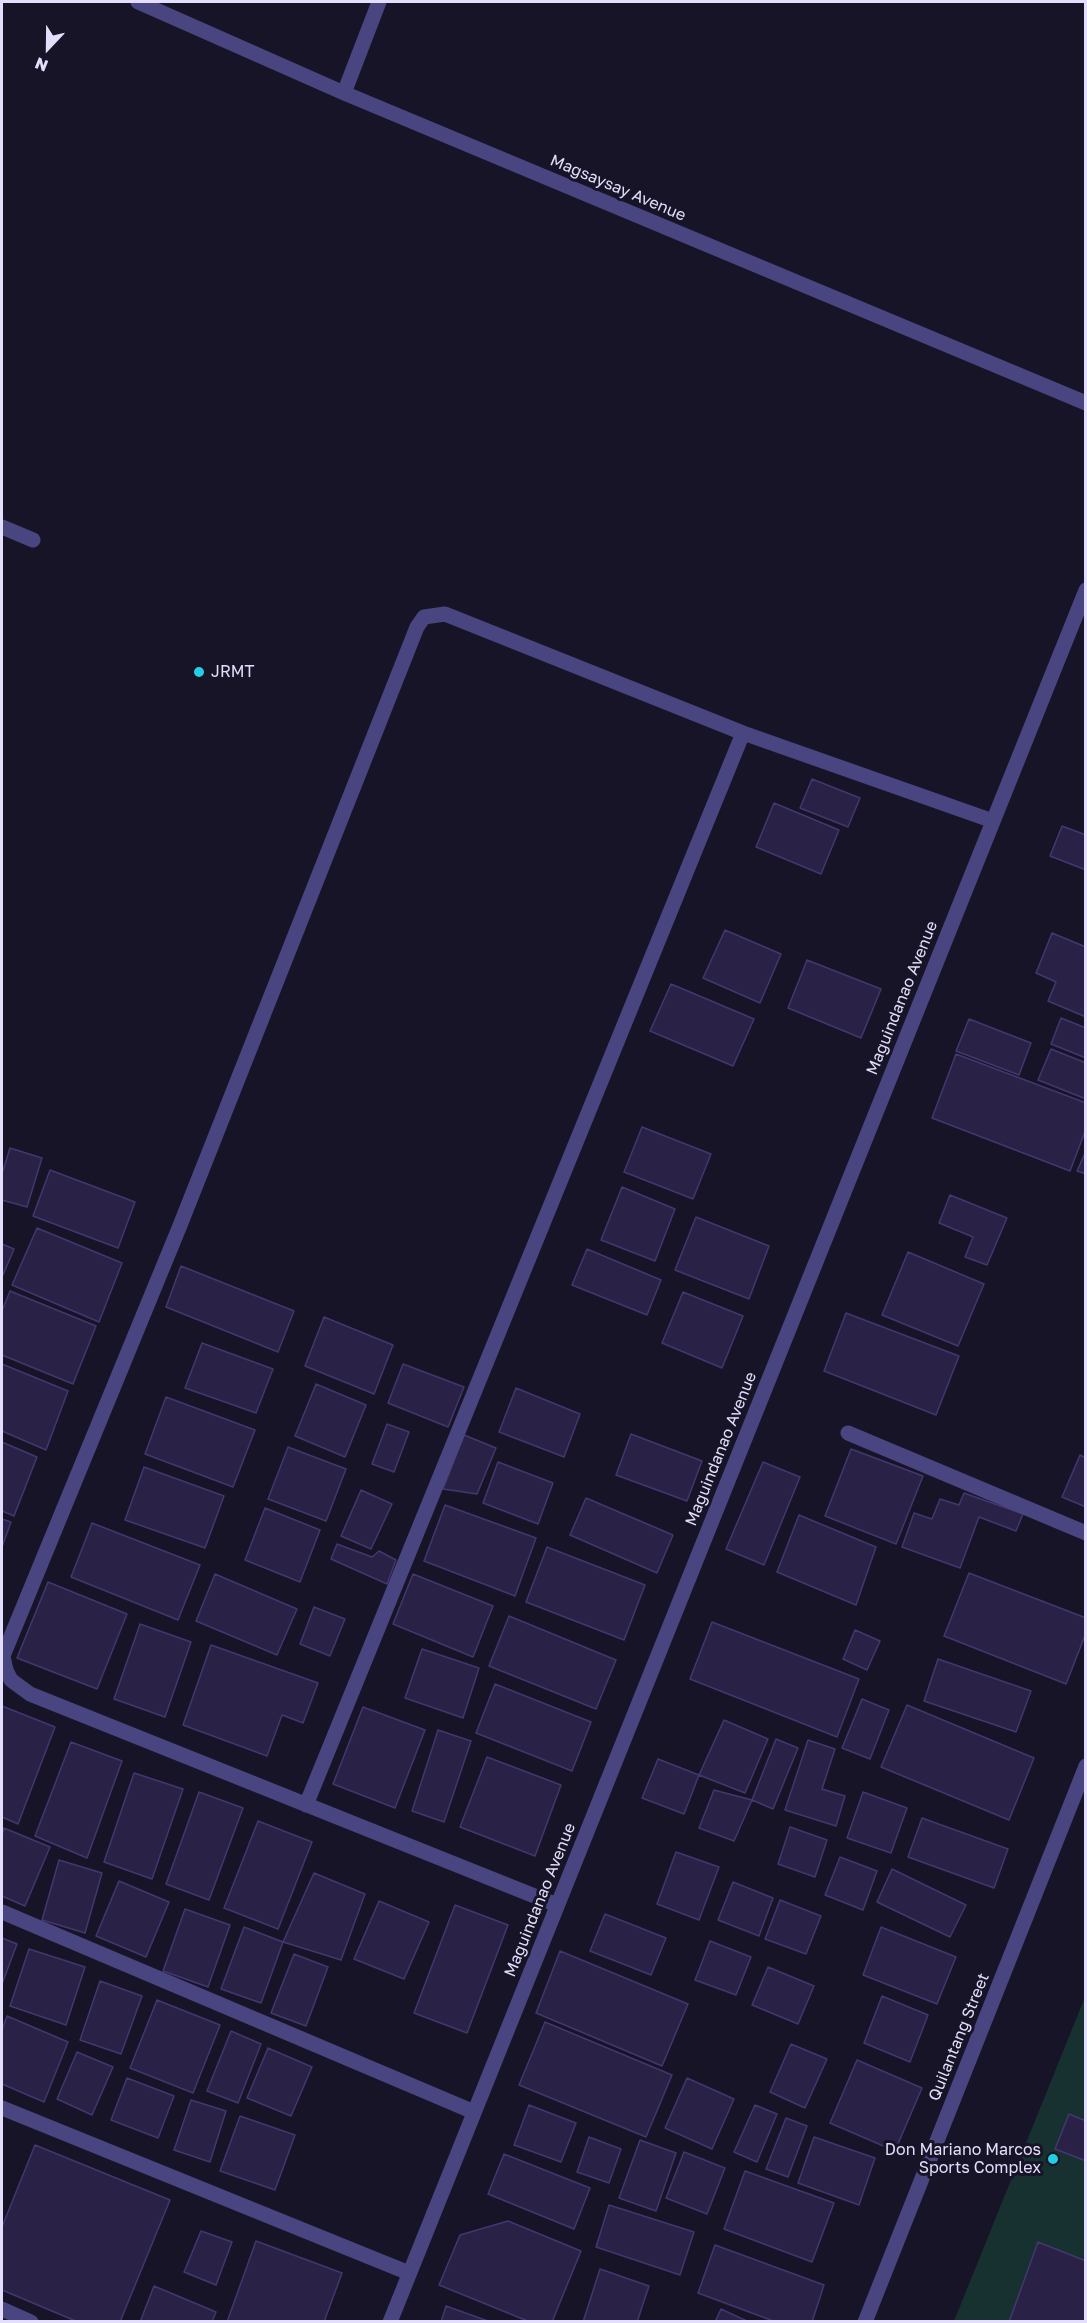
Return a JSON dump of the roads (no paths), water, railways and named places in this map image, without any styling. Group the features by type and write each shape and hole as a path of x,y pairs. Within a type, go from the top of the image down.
{"street":[{"name":"Magsaysay Avenue","path":"138,2 344,93 1086,403"},
{"path":"344,93 379,2"},
{"path":"2,527 33,540"},
{"name":"Maguindanao Avenue","path":"390,2322 1086,590"},
{"path":"557,1905 30,1694 11,1680 3,1656 179,1228 417,627 424,617 445,614 743,733 993,821"},
{"path":"306,1805 743,733"},
{"path":"848,1433 1086,1533"},
{"name":"Quilantang Street","path":"865,2322 1086,1766"},
{"path":"2,1912 474,2112"},
{"path":"2,2108 409,2273"},
{"path":"2,2309 31,2322"}],"place":[{"name":"JRMT","path":"199,672"},
{"name":"Don Mariano Marcos Sports Complex","path":"1053,2159"}]}
